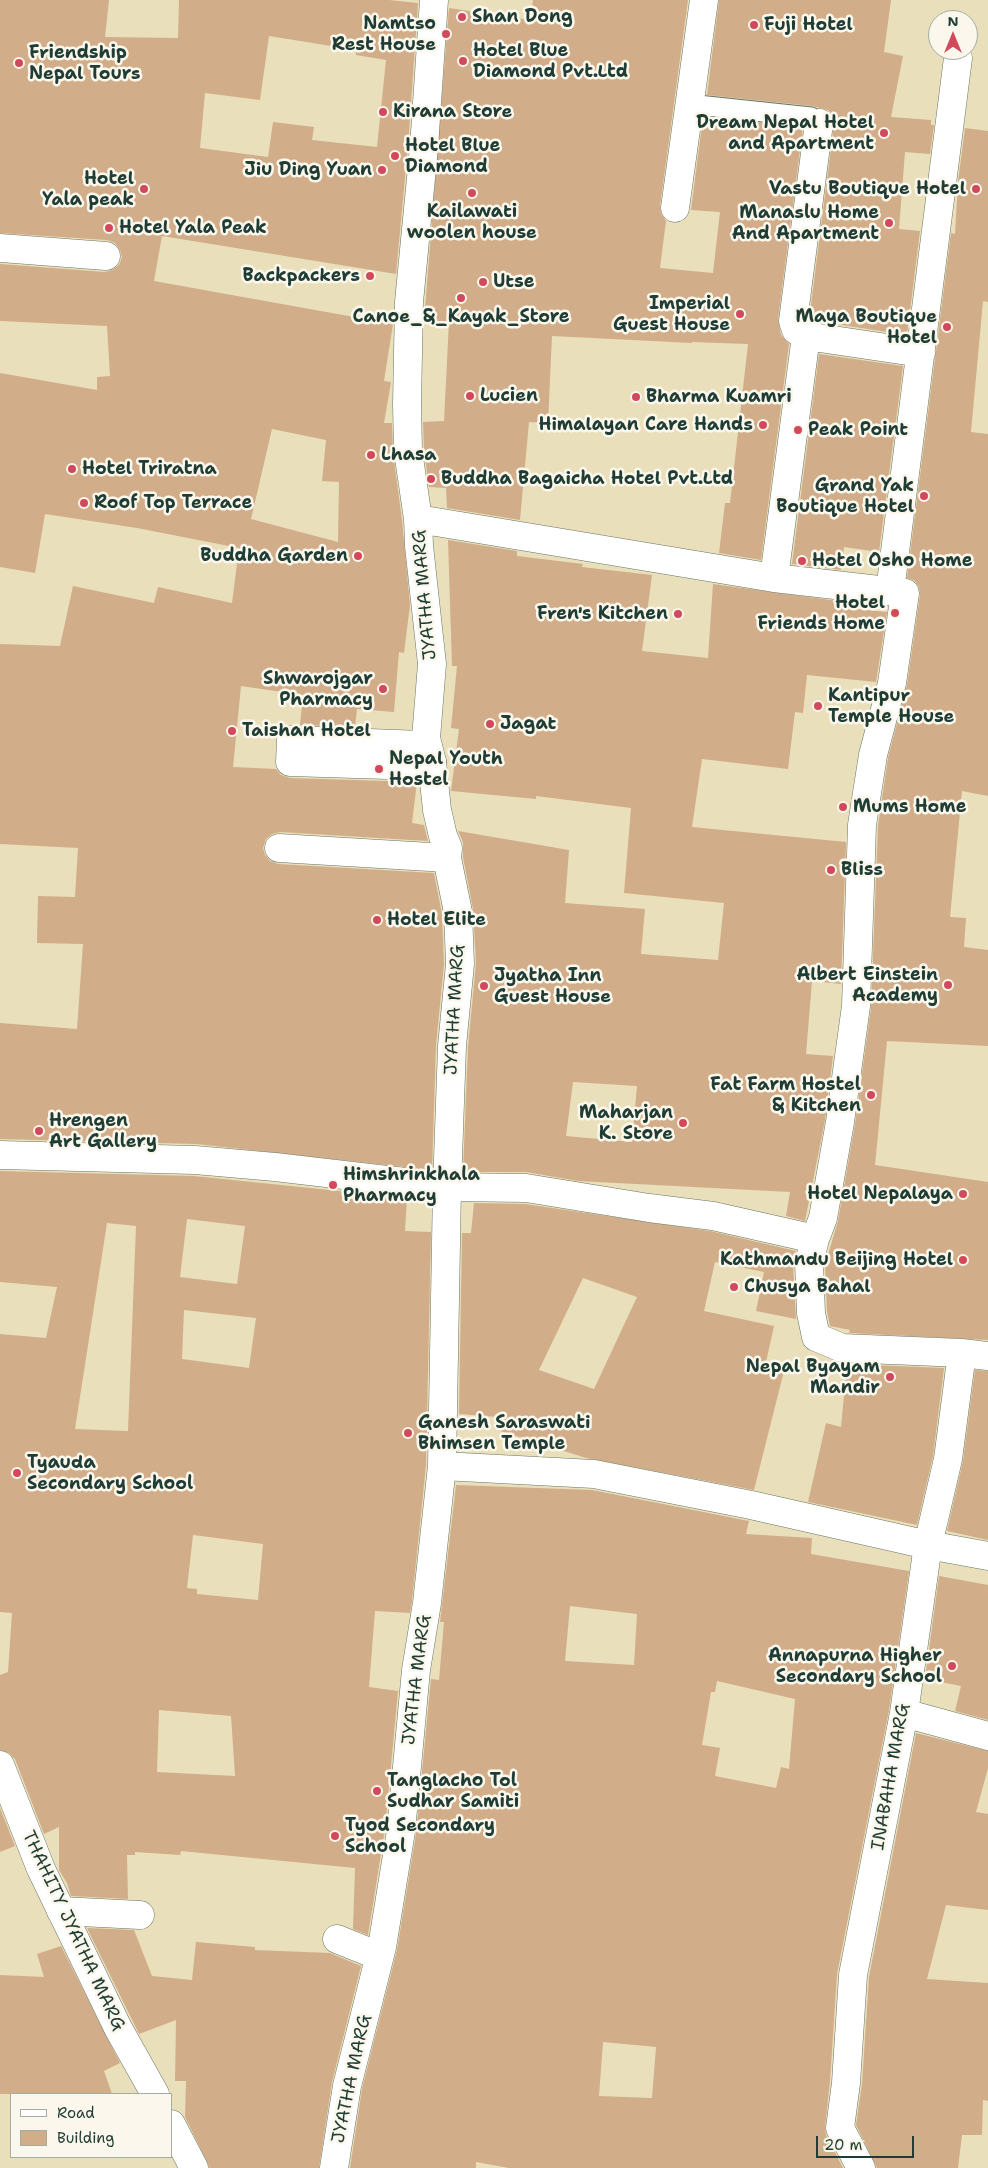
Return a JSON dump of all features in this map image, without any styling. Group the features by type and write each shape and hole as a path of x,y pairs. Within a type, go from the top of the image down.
{"street":[{"name":"JYATHA MARG","path":"334,2168 347,2086 379,1956 401,1831 416,1670 427,1603 442,1466 447,1186 452,1046 460,964 458,912 447,858 448,848 442,836 428,760 426,738 432,664 419,546 418,519 408,451 409,302 424,147 434,0"},
{"path":"674,208 704,0"},
{"path":"890,591 958,60"},
{"path":"819,123 793,321 796,330 806,336 920,353"},
{"path":"0,248 106,256"},
{"path":"774,578 806,336"},
{"path":"418,519 774,578 905,593 892,683 874,755 862,825 861,908 852,1035 824,1218 815,1239 809,1263 810,1313 816,1337 842,1348 975,1355"},
{"path":"419,546 432,540 444,539 465,542"},
{"path":"279,848 447,858"},
{"path":"0,1154 204,1161 275,1166 447,1186 526,1188 649,1208 714,1216 815,1239"},
{"name":"INABAHA MARG","path":"861,2168 840,2128 846,2083 853,1975 904,1713 928,1546 975,1355"},
{"path":"442,1466 594,1474 751,1505 928,1546 988,1556"},
{"path":"904,1713 988,1736"},
{"name":"THAHITY JYATHA MARG","path":"0,1765 41,1869 61,1912 118,2028 154,2093"},
{"path":"61,1912 140,1915"},
{"path":"337,1939 379,1956"},
{"path":"172,2126 194,2168"}],"lane":[{"path":"688,104 810,117 819,123"}],"building":[{"path":"0,0 109,0 105,37 178,38 179,0 389,0 418,3 408,146 396,274 162,236 154,281 393,324 384,381 391,382 384,423 392,423 393,453 410,605 404,653 399,652 394,712 357,709 355,727 300,725 303,695 241,686 233,767 276,769 281,775 290,778 417,782 412,823 424,825 428,841 280,832 272,834 266,839 263,848 265,855 270,861 278,864 434,873 442,914 444,964 436,1045 432,1170 196,1144 0,1139 0,1023 77,1029 83,944 37,943 38,896 75,897 78,848 0,844 0,644 60,646 73,586 154,603 158,587 232,603 239,548 137,528 45,514 35,573 0,567 0,373 97,390 97,377 110,376 107,326 0,321 0,264 105,272 119,265 122,257 115,243 107,240 0,233","holes":["269,36 356,50 356,55 386,60 377,147 312,140 314,127 273,122 268,157 200,148 205,93 260,100","272,429 326,440 322,481 339,482 338,542 251,519"]},
{"path":"533,0 688,0 660,206 661,214 666,221 660,268 713,273 720,212 691,210 703,117 803,127 778,319 781,335 789,344 761,560 719,553 725,503 730,503 748,344 552,336 548,423 529,422 520,520 447,508 446,488 429,487 424,450 423,422 444,421 449,321 424,321 449,8 530,20"},
{"path":"719,0 891,0 884,52 903,56 891,117 931,120 931,125 934,125 930,154 905,152 899,229 920,231 907,335 809,320 834,117 828,110 812,106 707,95"},
{"path":"965,128 988,131 988,302 983,301 971,432 988,434 988,796 962,791 950,917 966,918 964,947 988,950 988,1046 887,1041 875,1165 988,1182 988,1340 849,1333 850,1330 830,1326 827,1311 825,1265 838,1221 855,1124 871,1008 878,826 888,758 907,685 920,595 919,587 914,580 907,578 951,233 955,234 958,182"},
{"path":"819,354 903,366 879,552 844,547 841,570 792,564"},
{"path":"448,540 517,551 517,556 583,564 582,567 652,575 642,651 708,658 713,584 838,601 837,607 887,612 876,682 807,675 803,713 795,712 788,769 702,759 692,827 846,842 841,984 812,981 806,1054 833,1056 825,1120 805,1221 786,1216 790,1192 578,1181 526,1172 463,1172 468,1047 476,963 473,909 463,857 463,842 458,831 569,850 565,903 645,909 641,954 718,960 724,903 624,893 631,808 536,796 536,799 451,791 459,729 451,728 457,666 452,666","holes":["573,1082 637,1086 632,1142 566,1136"]},
{"path":"0,1171 194,1176 407,1198 405,1231 431,1232 426,1465 412,1601 410,1613 375,1611 369,1687 398,1691 385,1829 368,1935 353,1929 355,1868 181,1851 180,1855 135,1852 135,1855 127,1855 128,1899 71,1896 67,1883 59,1870 59,1827 44,1834 15,1759 9,1753 0,1750 0,1675 8,1672 12,1613 0,1612 0,1334 46,1338 57,1287 0,1282","holes":["187,1219 245,1226 237,1284 180,1277","107,1223 136,1226 128,1431 75,1429","184,1310 256,1318 249,1368 182,1359","193,1535 263,1544 258,1600 197,1594 197,1589 187,1588","159,1710 231,1716 235,1776 157,1772"]},
{"path":"474,1203 525,1204 710,1231 796,1251 793,1264 796,1319 756,1311 764,1272 715,1262 704,1311 774,1326 766,1362 785,1367 754,1490 586,1458 494,1429 498,1417 459,1414 462,1233 471,1233","holes":["583,1278 637,1297 594,1389 539,1370"]},
{"path":"847,1364 944,1368 933,1456 917,1525 808,1502 826,1423 841,1427"},
{"path":"975,1370 988,1371 988,1540 947,1531 963,1461"},
{"path":"456,1485 592,1490 749,1521 746,1534 812,1538 811,1554 909,1571 889,1710 837,1974 825,2127 826,2135 843,2168 509,2168 476,2162 476,2168 350,2168 362,2089 397,1950 416,1834 431,1679 439,1680 444,1622 440,1622","holes":["570,1606 637,1614 634,1665 565,1661","717,1681 795,1699 789,1769 781,1767 776,1788 715,1776 720,1748 702,1745 711,1692 715,1692","603,2042 656,2047 652,2098 599,2096"]},
{"path":"939,1576 988,1585 988,1720 955,1711 961,1686 925,1679"},
{"path":"916,1733 988,1751 988,1768 976,1812 988,1814 988,1910 946,1905 927,1979 988,1983 988,2101 983,2100 982,2135 962,2135 958,2168 877,2168 856,2125 862,2084 869,1977"},
{"path":"0,1808 15,1846 0,1852"},
{"path":"87,1928 134,1930 152,1976 192,1980 196,1942 255,1947 255,1950 330,1953 361,1966 332,2082 319,2168 210,2168 185,2117 186,2081 175,2081 176,2020 139,2034"},
{"path":"61,1946 120,2063 104,2071 112,2093 0,2094 0,1975 44,1977 37,1954"}],"place":[{"name":"Shan Dong","path":"462,17"},
{"name":"Fuji Hotel","path":"754,25"},
{"name":"Namtso Rest House","path":"446,34"},
{"name":"Hotel Blue Diamond Pvt.Ltd","path":"463,61"},
{"name":"Friendship Nepal Tours","path":"19,63"},
{"name":"Kirana Store","path":"383,112"},
{"name":"Dream Nepal Hotel and Apartment","path":"884,133"},
{"name":"Hotel Blue Diamond","path":"395,156"},
{"name":"Jiu Ding Yuan","path":"382,170"},
{"name":"Hotel Yala peak","path":"144,189"},
{"name":"Vastu Boutique Hotel","path":"976,189"},
{"name":"Kailawati woolen house","path":"472,193"},
{"name":"Manaslu Home And Apartment","path":"889,223"},
{"name":"Hotel Yala Peak","path":"109,228"},
{"name":"Backpackers","path":"370,276"},
{"name":"Utse","path":"483,282"},
{"name":"Canoe_&_Kayak_Store","path":"461,298"},
{"name":"Imperial Guest House","path":"740,314"},
{"name":"Maya Boutique Hotel","path":"947,327"},
{"name":"Lucien","path":"470,396"},
{"name":"Bharma Kuamri","path":"636,397"},
{"name":"Himalayan Care Hands","path":"763,425"},
{"name":"Peak Point","path":"798,430"},
{"name":"Lhasa","path":"371,455"},
{"name":"Hotel Triratna","path":"72,469"},
{"name":"Buddha Bagaicha Hotel Pvt.Ltd","path":"431,479"},
{"name":"Grand Yak Boutique Hotel","path":"924,496"},
{"name":"Roof Top Terrace","path":"84,503"},
{"name":"Buddha Garden","path":"358,556"},
{"name":"Hotel Osho Home","path":"802,561"},
{"name":"Hotel Friends Home","path":"895,613"},
{"name":"Fren's Kitchen","path":"678,614"},
{"name":"Shwarojgar Pharmacy","path":"383,689"},
{"name":"Kantipur Temple House","path":"818,706"},
{"name":"Jagat","path":"490,724"},
{"name":"Taishan Hotel","path":"232,731"},
{"name":"Nepal Youth Hostel","path":"379,769"},
{"name":"Mums Home","path":"843,807"},
{"name":"Bliss","path":"831,870"},
{"name":"Hotel Elite","path":"377,920"},
{"name":"Albert Einstein Academy","path":"948,985"},
{"name":"Jyatha Inn Guest House","path":"484,986"},
{"name":"Fat Farm Hostel & Kitchen","path":"871,1095"},
{"name":"Maharjan K. Store","path":"683,1123"},
{"name":"Hrengen Art Gallery","path":"39,1131"},
{"name":"Himshrinkhala Pharmacy","path":"333,1185"},
{"name":"Hotel Nepalaya","path":"963,1194"},
{"name":"Kathmandu Beijing Hotel","path":"963,1260"},
{"name":"Chusya Bahal","path":"734,1287"},
{"name":"Nepal Byayam Mandir","path":"890,1377"},
{"name":"Ganesh Saraswati Bhimsen Temple","path":"408,1433"},
{"name":"Tyauda Secondary School","path":"17,1473"},
{"name":"Annapurna Higher Secondary School","path":"952,1666"},
{"name":"Tanglacho Tol Sudhar Samiti","path":"377,1791"},
{"name":"Tyod Secondary School","path":"335,1836"}]}
